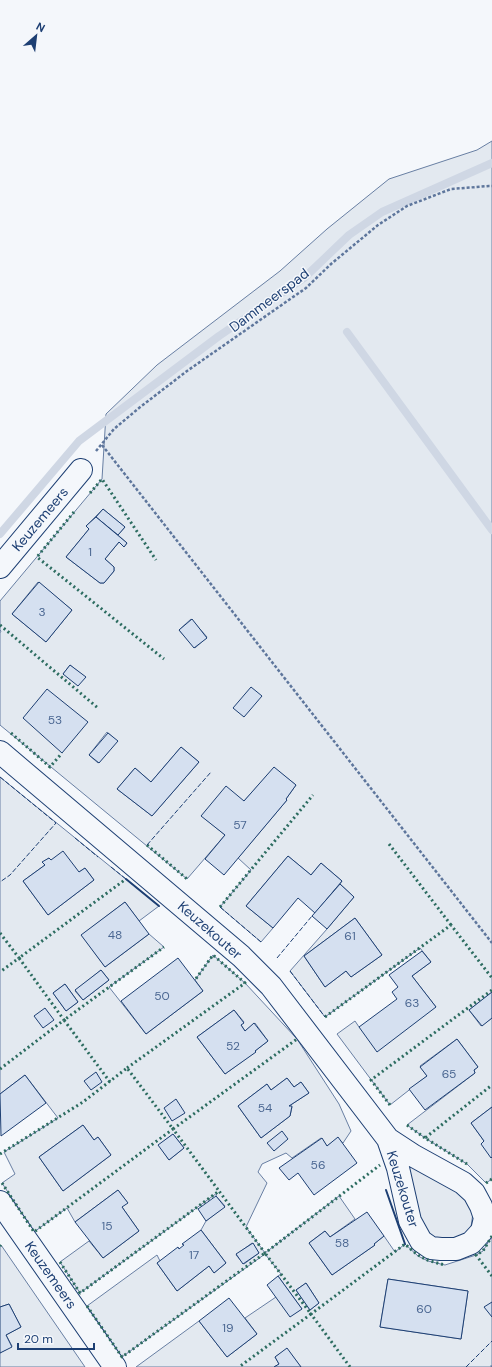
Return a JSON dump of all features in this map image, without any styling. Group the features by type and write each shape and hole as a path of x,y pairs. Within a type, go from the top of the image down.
{"street":[{"name":"Keuzemeers","path":"0,567 81,470"},
{"name":"Keuzekouter","path":"0,752 235,951 271,986 388,1139 398,1168 410,1221 421,1241 430,1248 441,1250 456,1248 471,1243 482,1231 485,1218 474,1193 463,1183 414,1156 388,1139"},
{"name":"Keuzemeers","path":"0,1202 115,1367"}],"path":[{"name":"Dammeerspad","path":"81,470 114,429 139,408 187,371 306,288 331,264 378,225 407,206 451,189 492,186"},
{"path":"102,445 492,943"}],"shaded area":[{"path":"492,141 492,992 469,1010 481,1026 492,1018 492,1107 471,1123 484,1141 492,1157 492,1179 486,1183 467,1164 407,1125 475,1073 474,1070 478,1067 457,1039 420,1066 427,1076 390,1105 337,1034 355,1021 359,1027 436,1007 412,976 431,962 420,948 325,1017 290,971 354,897 340,884 342,881 321,863 311,875 288,856 246,906 273,928 261,942 220,907 251,870 238,858 287,800 286,799 296,785 274,768 244,801 202,816 225,835 187,879 0,725 0,601 102,479 106,414 157,365 280,271 327,229 389,179 477,150","holes":["103,509 125,527 118,535 127,543 124,547 119,542 105,559 114,567 114,571 104,583 100,583 66,557 89,529 86,526","38,582 72,610 46,642 12,614","191,619 207,637 195,648 179,630","70,665 85,677 63,674","107,732 117,741 98,763 89,755","181,747 199,762 152,816 117,789 135,768 151,782","355,918 382,955 351,977 346,971 325,987 304,956"]},
{"path":"0,777 159,906 139,921 125,902 82,935 105,967 149,934 164,947 109,987 146,1034 203,991 195,980 213,955 245,983 297,1039 339,1104 351,1131 343,1143 338,1138 327,1146 321,1138 292,1158 286,1153 262,1164 258,1172 267,1183 246,1227 265,1253 339,1196 355,1219 330,1237 325,1231 309,1243 332,1275 375,1245 374,1244 384,1236 395,1252 405,1244 418,1256 428,1261 445,1265 476,1255 483,1251 492,1236 492,1367 301,1367 287,1349 275,1357 279,1364 274,1367 136,1367 199,1321 227,1357 257,1334 245,1318 276,1297 302,1309 278,1276 281,1274 265,1254 122,1357 87,1306 157,1255 160,1261 157,1263 177,1291 209,1266 214,1273 226,1263 201,1230 206,1221 225,1206 216,1196 217,1193 80,1293 60,1262 89,1241 103,1258 139,1231 122,1207 127,1202 118,1190 75,1222 67,1208 34,1232 2,1183 15,1174 4,1152 58,1118 25,1075 0,1094","holes":["49,858 79,872 85,868 94,880 48,915 23,881 45,865 43,862","101,970 109,980 83,1000 75,991","65,984 78,1002 66,1011 53,993","234,1010 244,1022 241,1025 245,1031 255,1023 268,1041 225,1074 197,1037","287,1078 294,1087 301,1082 309,1093 289,1106 292,1107 290,1116 261,1138 238,1106 267,1084 271,1090","83,1125 94,1140 98,1137 111,1155 63,1191 39,1157","173,1134 184,1148 169,1160 159,1145","252,1243 259,1253 244,1264 236,1255","388,1279 468,1291 461,1339 380,1327","306,1283 319,1303 310,1310 296,1290"]},
{"path":"411,1164 462,1193 473,1213 471,1227 465,1234 456,1239 436,1240 420,1225 408,1170"},
{"path":"1,1245 85,1367 0,1367 0,1353 12,1346 6,1335 21,1327 9,1304 0,1307"}],"building":[{"path":"103,509 125,527 118,535 96,517"},
{"path":"96,517 127,543 124,547 119,542 105,559 114,567 114,571 104,583 100,583 66,557 89,529 86,526"},
{"path":"39,582 72,610 46,642 12,614"},
{"path":"192,619 207,638 194,648 179,630"},
{"path":"70,665 86,677 78,686 63,674"},
{"path":"251,687 262,696 244,717 233,708"},
{"path":"47,689 88,722 62,753 23,718"},
{"path":"108,733 118,741 99,763 89,755"},
{"path":"181,747 199,762 152,816 117,789 135,768 151,782"},
{"path":"274,767 296,785 286,799 287,800 224,875 205,859 225,835 201,816 226,786 244,801"},
{"path":"63,851 79,872 85,868 94,880 48,915 23,881 45,865 42,862 49,858 51,860"},
{"path":"288,856 311,875 321,863 342,881 315,913 298,898 273,928 246,906"},
{"path":"340,884 354,897 327,929 312,916"},
{"path":"125,902 149,934 105,967 81,935"},
{"path":"355,918 382,955 351,977 346,971 325,987 304,956"},
{"path":"422,951 431,962 412,976 436,1007 377,1052 359,1027 397,999 392,992 398,987 389,975"},
{"path":"178,958 203,991 146,1034 121,1001"},
{"path":"101,970 109,980 83,1000 75,990"},
{"path":"65,984 78,1002 66,1011 53,993"},
{"path":"492,992 492,1018 482,1026 469,1010"},
{"path":"45,1008 54,1020 43,1028 34,1016"},
{"path":"234,1010 244,1023 241,1025 245,1031 254,1023 268,1041 255,1051 256,1052 225,1074 197,1037"},
{"path":"457,1039 478,1067 474,1070 475,1073 425,1110 409,1089 427,1076 420,1067"},
{"path":"96,1072 102,1082 91,1090 84,1081"},
{"path":"25,1075 46,1103 1,1136 0,1094"},
{"path":"287,1078 294,1087 301,1082 309,1093 289,1106 292,1106 290,1116 261,1138 238,1106 267,1084 271,1090"},
{"path":"176,1099 185,1113 172,1121 164,1108"},
{"path":"492,1107 491,1158 481,1144 484,1141 471,1123"},
{"path":"83,1125 94,1140 98,1137 111,1155 63,1191 39,1157"},
{"path":"282,1131 288,1139 274,1151 267,1143"},
{"path":"173,1134 184,1148 169,1160 158,1145"},
{"path":"338,1137 357,1163 314,1195 298,1173 289,1180 279,1168 322,1138 327,1146"},
{"path":"118,1190 128,1203 122,1207 139,1231 103,1258 75,1222"},
{"path":"216,1196 225,1207 206,1221 198,1209"},
{"path":"367,1212 384,1236 374,1244 375,1245 332,1275 309,1243 325,1231 330,1237"},
{"path":"201,1230 226,1263 214,1273 209,1266 177,1291 157,1263 178,1247 179,1249 184,1245 182,1244"},
{"path":"253,1243 259,1253 243,1264 236,1254"},
{"path":"278,1276 302,1309 290,1317 267,1285"},
{"path":"388,1279 468,1291 461,1339 380,1327"},
{"path":"306,1283 319,1303 310,1310 296,1290"},
{"path":"229,1298 257,1334 227,1357 199,1321"},
{"path":"492,1302 492,1317 484,1307"},
{"path":"9,1304 21,1327 6,1335 12,1347 0,1353 0,1307"},
{"path":"287,1348 301,1367 274,1367 279,1364 275,1357"}],"waterway":[{"path":"0,534 79,441 219,336 304,278 349,235 382,212 492,163"},
{"path":"347,332 492,530"}],"hedge":[{"path":"90,493 102,479 156,560"},
{"path":"74,512 37,557 164,659"},
{"path":"0,625 98,708"},
{"path":"11,733 50,767 62,753"},
{"path":"220,907 313,795"},
{"path":"389,844 451,925"},
{"path":"147,845 187,879"},
{"path":"0,1069 64,1020 19,958 126,879"},
{"path":"325,1017 451,925 492,978"},
{"path":"0,933 19,958 0,972"},
{"path":"110,1082 64,1020 164,947"},
{"path":"127,1068 245,983 213,955 195,980"},
{"path":"390,1105 371,1080 492,990"},
{"path":"0,1154 83,1102 127,1068 173,1129 297,1039"},
{"path":"467,1164 425,1138 492,1085"},
{"path":"407,1125 425,1138"},
{"path":"2,1183 34,1232 173,1129 219,1191"},
{"path":"60,1262 80,1293 219,1191 265,1253 380,1165"},
{"path":"486,1183 492,1179"},
{"path":"492,1236 483,1251 476,1255 492,1276"},
{"path":"350,1367 311,1314 405,1244 423,1258 445,1265"},
{"path":"87,1306 122,1357 265,1253 311,1314 239,1367"}],"fence":[{"path":"147,845 211,772"},
{"path":"0,777 56,823 10,875 0,882"},
{"path":"75,838 98,857"},
{"path":"111,867 126,879"},
{"path":"220,907 261,942"},
{"path":"277,958 312,916"},
{"path":"290,971 325,1017"},
{"path":"466,1367 492,1341"}],"wall":[{"path":"126,879 159,906"},
{"path":"386,1190 405,1244"}]}
